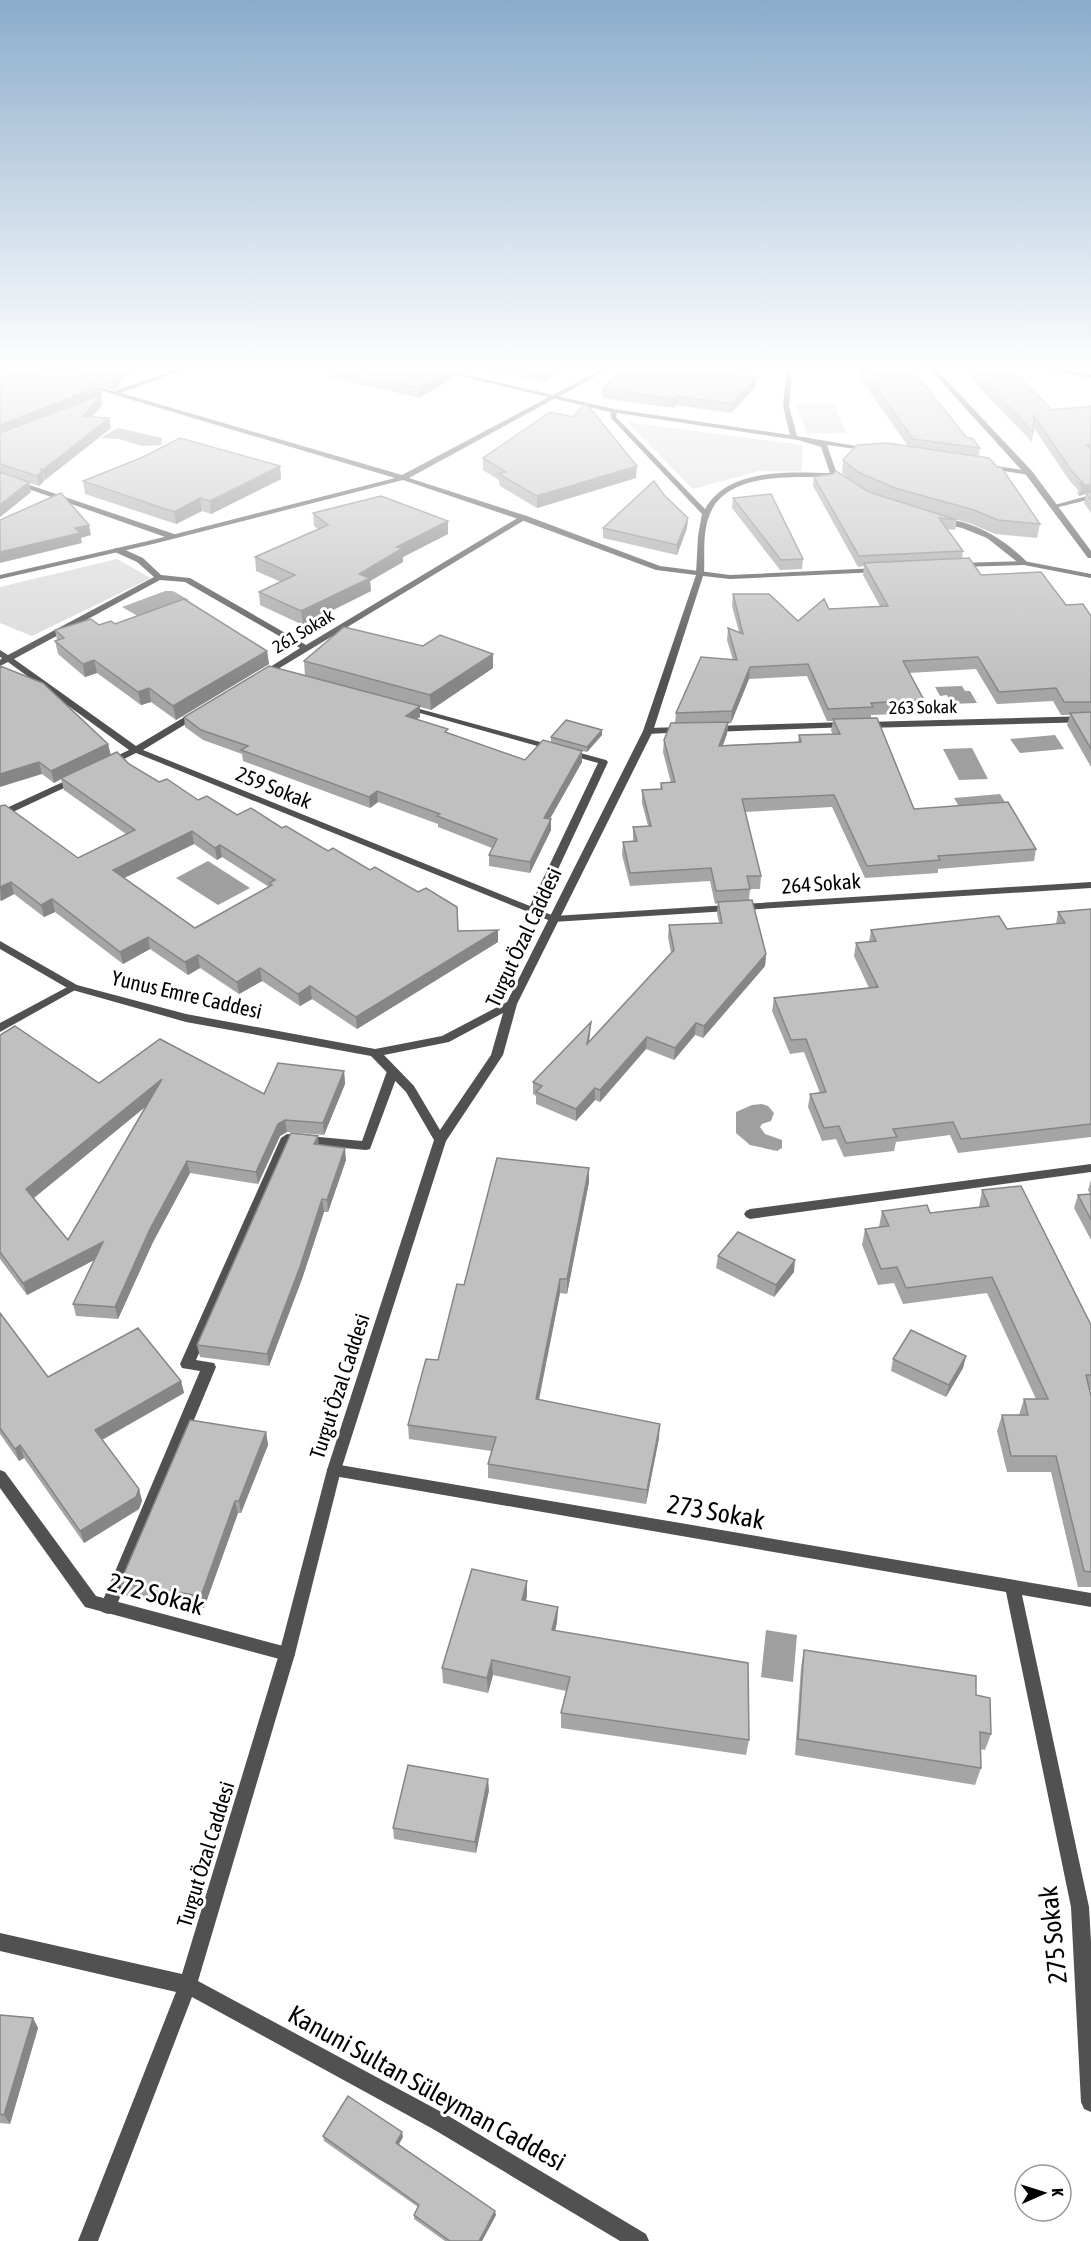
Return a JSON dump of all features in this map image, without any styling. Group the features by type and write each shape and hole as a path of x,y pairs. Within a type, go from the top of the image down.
{"street":[{"path":"385,473 524,518 659,568 730,577 884,569"},
{"path":"0,577 174,537 403,478 413,473"},
{"path":"665,473 706,514 719,494 739,484 775,475 834,475 850,485"},
{"path":"1029,473 1091,556"},
{"path":"0,477 174,537"},
{"path":"1055,506 1091,497"},
{"name":"Turgut Özal Caddesi","path":"88,2241 188,1985 287,1654 334,1470 440,1140 497,1055 511,1004 648,730 700,574 706,514"},
{"name":"261 Sokak","path":"248,683 524,518"},
{"path":"932,519 964,526 990,536 1024,563"},
{"path":"118,550 140,560 159,577"},
{"path":"954,566 1024,563 1091,576"},
{"path":"5,661 159,577 187,580 306,648"},
{"name":"259 Sokak","path":"0,653 5,661 136,750 553,919"},
{"path":"269,671 280,674"},
{"path":"396,705 603,762 533,911"},
{"path":"94,770 136,750 208,708"},
{"name":"263 Sokak","path":"648,730 1091,719"},
{"path":"0,815 84,775"},
{"name":"264 Sokak","path":"553,919 1091,885"},
{"name":"Yunus Emre Caddesi","path":"0,944 73,987 186,1018 375,1053"},
{"path":"0,1028 73,987"},
{"path":"375,1053 445,1040 511,1004"},
{"path":"375,1053 410,1089 440,1140"},
{"path":"108,1607 208,1367 187,1364 287,1138 366,1146 393,1071"},
{"path":"750,1214 1091,1168"},
{"name":"273 Sokak","path":"334,1470 1091,1600"},
{"name":"272 Sokak","path":"0,1476 91,1602 287,1654"},
{"name":"275 Sokak","path":"1013,1588 1080,1906 1091,2102"},
{"name":"Kanuni Sultan Süleyman Caddesi","path":"0,1942 188,1985 440,2122 639,2241"}],"shaded area":[{"path":"677,473 753,473 693,489"},
{"path":"117,559 151,578 32,636 0,623 0,587"},
{"path":"165,591 173,591 189,600 143,619 122,607"},
{"path":"962,686 965,691 970,691 977,703 951,704 947,695 940,696 935,687"},
{"path":"1055,735 1064,749 1020,753 1010,739"},
{"path":"972,748 988,779 959,780 943,749"},
{"path":"1000,794 1010,810 963,813 954,798"},
{"path":"208,861 250,888 218,905 176,878"},
{"path":"752,1105 768,1106 774,1113 771,1121 760,1127 765,1134 782,1140 782,1148 777,1151 750,1145 736,1133 736,1112"},
{"path":"766,1630 797,1635 793,1682 761,1677"}],"building":[{"path":"0,473 29,482 0,505"},
{"path":"26,473 40,473 37,476"},
{"path":"104,473 267,473 210,501 200,498 174,512 83,481"},
{"path":"504,473 615,473 537,496 499,474"},
{"path":"838,473 869,492 957,520 939,518 963,551 859,556 814,477"},
{"path":"859,473 1005,473 1040,524 998,520 974,510 895,488"},
{"path":"1073,473 1091,473 1091,484 1082,486 1079,483 1084,484"},
{"path":"654,481 664,495 688,518 677,545 603,528"},
{"path":"61,493 89,525 75,528 80,533 0,552 0,520"},
{"path":"771,494 803,559 781,560 733,498"},
{"path":"381,496 448,521 397,547 403,548 359,574 370,578 301,611 259,592 295,575 255,557 328,525 313,513"},
{"path":"969,558 981,575 1041,572 1066,605 1083,604 1091,616 1091,702 1064,702 1056,688 999,692 978,657 903,661 924,700 871,703 873,707 828,709 808,664 750,667 732,711 676,713 701,657 737,660 728,628 743,634 733,594 769,594 798,621 824,599 829,609 888,606 864,563"},
{"path":"184,599 267,651 173,706 149,688 138,692 94,660 83,664 55,641 64,638 55,630 91,619 99,625 111,621 115,624"},
{"path":"344,627 423,646 440,635 493,654 430,695 304,661"},
{"path":"0,666 43,683 108,744 51,771 39,762 0,774"},
{"path":"269,666 420,706 406,716 448,729 445,732 525,760 543,740 582,751 544,818 551,819 530,862 489,855 497,839 437,816 440,814 377,791 369,797 241,750 248,746 201,730 184,717"},
{"path":"1091,712 1091,749 1070,713"},
{"path":"877,718 914,809 1008,802 1036,849 938,856 940,860 867,866 834,795 742,799 761,876 747,876 750,889 716,891 711,868 630,873 623,842 637,841 633,827 651,826 642,790 662,789 661,783 675,782 664,740 671,723 728,722 719,746 801,742 799,735 840,734 833,719"},
{"path":"566,720 602,730 587,747 551,737"},
{"path":"117,752 129,764 159,782 167,779 198,800 207,796 237,815 251,808 282,828 286,826 328,851 333,848 370,870 375,867 418,892 426,888 457,907 458,931 498,930 356,1017 310,986 298,994 260,968 237,982 198,955 185,962 148,937 120,952 52,899 41,905 11,882 0,887 0,806 5,805 78,858 135,830 61,778","holes":["192,831 215,848 220,845 275,880 269,883 272,885 195,928 113,870"]},
{"path":"752,900 766,954 704,1026 696,1023 675,1048 647,1037 600,1090 595,1088 576,1109 536,1092 542,1086 533,1082 591,1022 587,1044 674,950 669,925 722,923 718,902"},
{"path":"1091,909 1091,1124 961,1139 953,1122 893,1129 897,1137 846,1143 839,1126 824,1128 810,1094 826,1092 806,1039 791,1040 774,998 878,987 856,943 876,941 871,930 999,916 1007,929 1065,923 1058,912"},
{"path":"15,1026 99,1083 160,1039 264,1094 278,1063 344,1071 323,1123 285,1120 278,1124 256,1172 187,1161 150,1229 115,1307 73,1304 103,1242 23,1283 0,1252 0,1035","holes":["162,1079 68,1240 26,1189"]},
{"path":"291,1133 318,1136 314,1144 345,1148 327,1200 322,1199 300,1267 267,1354 197,1345"},
{"path":"497,1158 589,1168 567,1279 560,1279 536,1399 660,1424 647,1490 488,1464 496,1437 408,1425 426,1359 438,1360 457,1284 464,1285"},
{"path":"1021,1186 1091,1325 1091,1375 1086,1375 1091,1396 1091,1572 1084,1571 1056,1456 1011,1456 1002,1415 1028,1415 1024,1399 1048,1399 992,1277 906,1288 897,1267 881,1269 865,1229 889,1226 882,1211 927,1205 930,1213 989,1206 982,1190"},
{"path":"1091,1194 1091,1220 1078,1195"},
{"path":"738,1232 795,1260 776,1285 718,1256"},
{"path":"0,1313 48,1377 138,1328 181,1381 95,1430 139,1489 136,1497 80,1531 20,1445 15,1449 0,1428"},
{"path":"911,1330 966,1356 949,1385 893,1359"},
{"path":"190,1420 266,1432 239,1501 235,1501 201,1596 120,1583"},
{"path":"472,1569 527,1581 522,1600 558,1607 552,1630 748,1663 749,1740 561,1713 570,1677 492,1660 487,1678 442,1668"},
{"path":"804,1650 976,1676 976,1695 990,1698 991,1734 980,1732 981,1768 798,1739"},
{"path":"408,1765 488,1779 475,1842 393,1828"},
{"path":"0,2015 33,2018 4,2115 0,2114"},
{"path":"348,2096 402,2132 396,2143 495,2211 479,2241 450,2241 414,2215 419,2205 323,2136"}]}
